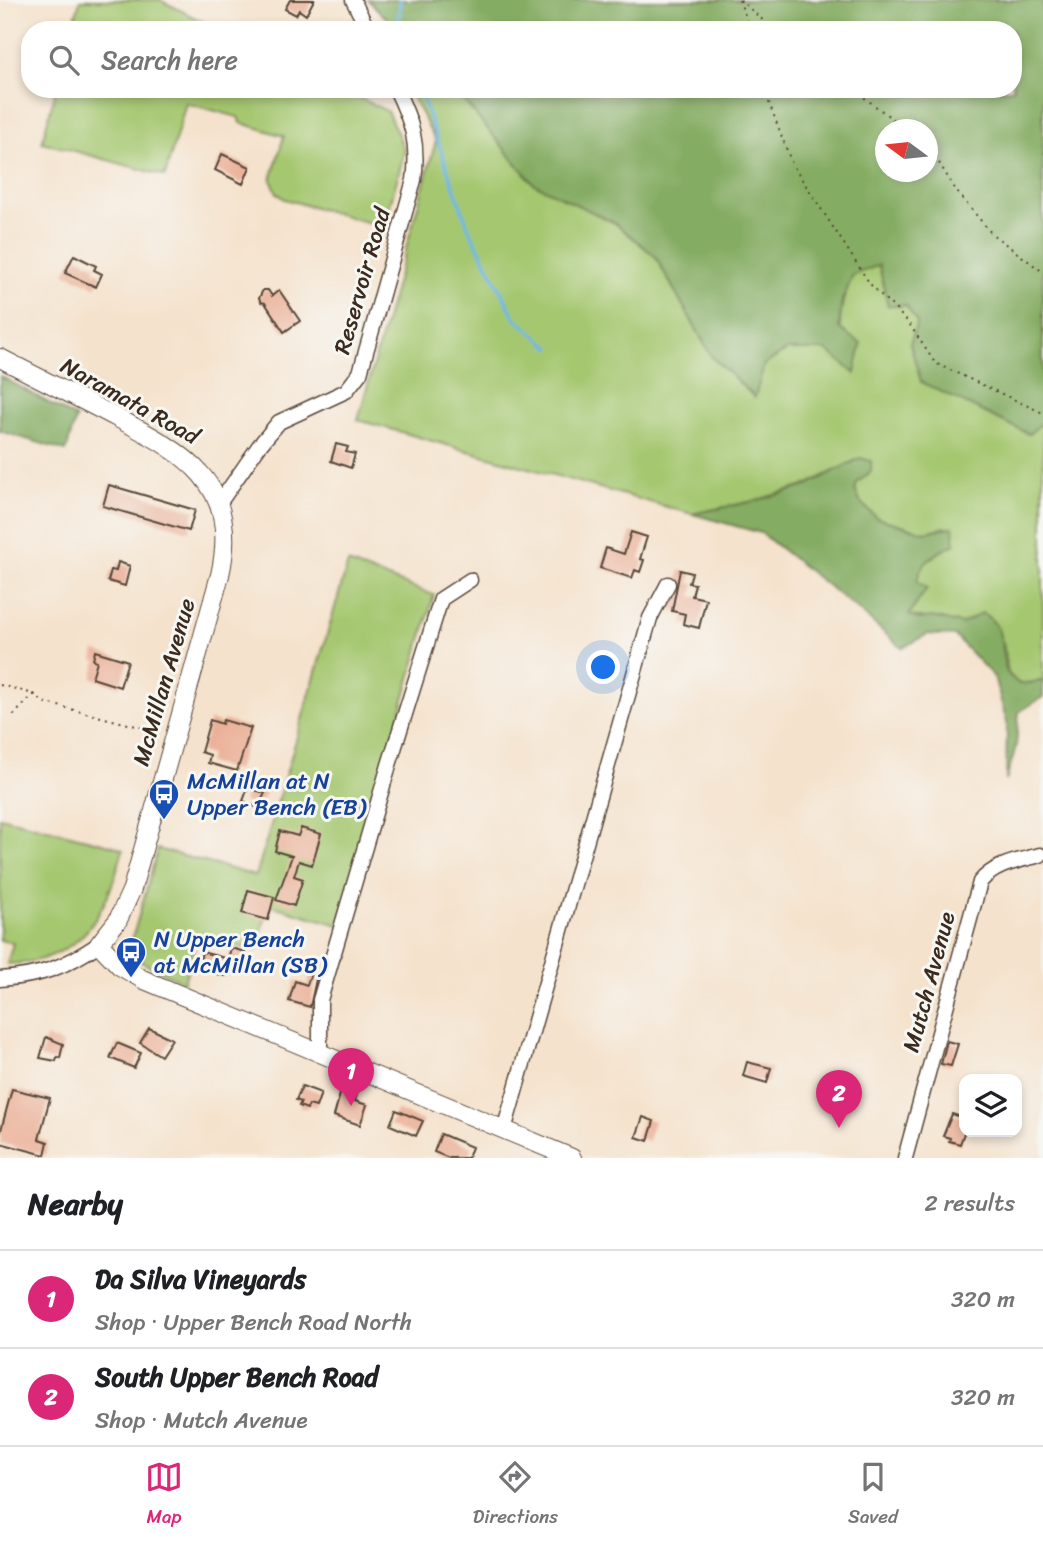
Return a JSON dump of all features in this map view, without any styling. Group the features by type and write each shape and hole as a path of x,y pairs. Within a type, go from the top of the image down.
{"main road":[{"name":"Naramata Road","path":"0,358 173,449 206,479 218,505"},
{"name":"McMillan Avenue","path":"99,944 118,920 132,889 223,562 225,540 218,505"},
{"path":"99,944 120,966 142,979 572,1158"}],"street":[{"path":"353,0 364,21"},
{"name":"Reservoir Road","path":"218,505 279,422 346,391 360,373 414,180 417,156 412,122 400,98"},
{"path":"320,1053 320,1000 441,599 470,580"},
{"path":"504,1130 650,618 668,584"},
{"name":"Mutch Avenue","path":"905,1158 980,882 988,872 1040,855"},
{"path":"0,979 47,973 73,962 99,944"}],"path":[{"path":"740,0 748,21"},
{"path":"740,0 764,21"},
{"path":"767,98 792,164 870,284 908,322 935,363 1043,413"},
{"path":"865,98 893,119"},
{"path":"938,161 957,192 992,234 1043,272"},
{"path":"0,685 34,694 43,702 173,736"},
{"path":"10,718 34,694"}],"green space":[{"path":"80,0 160,0 202,21 74,21"},
{"path":"368,0 1043,0 1043,422 1029,434 921,382 910,344 917,322 906,305 888,306 879,265 853,275 842,300 839,328 861,344 855,373 826,350 787,350 764,365 755,397 712,357 655,256 615,223 534,184 462,98 1022,98 1022,21 389,21"},
{"path":"54,98 360,98 387,111 405,150 384,227 285,199 277,193 271,180 284,136 241,123 238,117 186,103 165,176 42,142"},
{"path":"413,98 462,98 534,184 615,223 655,256 712,357 754,397 764,365 787,350 827,350 854,373 840,324 843,303 853,275 879,265 888,306 906,305 917,322 910,344 1028,434 1043,422 1043,681 1018,684 1008,673 1003,642 941,619 909,615 927,588 916,582 921,569 936,554 955,544 945,527 925,532 877,518 860,502 855,490 857,483 871,471 860,458 804,486 754,501 692,514 358,420 436,141"},
{"path":"0,376 76,418 66,451 0,431"},
{"path":"860,458 871,461 871,471 857,483 855,490 860,502 877,518 925,532 953,527 955,544 936,554 921,569 917,582 927,588 909,615 918,619 932,617 962,624 982,613 996,625 1009,675 1019,684 1043,681 1043,697 1019,712 1016,746 1006,781 1007,722 994,677 955,636 928,634 902,648 761,533 692,514 804,487"},
{"path":"348,563 434,595 339,925 269,905 256,950 197,937 184,982 141,962 131,951 158,849 256,876"},
{"path":"0,817 123,850 108,895 87,931 55,954 33,961 7,964 13,943 0,940"}],"building":[{"path":"290,0 314,0 306,15 299,10 296,15 285,9"},
{"path":"222,154 250,167 243,184 215,170"},
{"path":"74,255 96,266 94,270 102,274 96,287 65,273"},
{"path":"263,290 268,290 272,296 279,290 300,321 284,332 259,298"},
{"path":"336,444 348,447 346,452 355,454 351,468 331,461"},
{"path":"109,485 195,510 189,531 103,506"},
{"path":"631,532 647,537 640,559 644,560 640,572 635,570 632,578 600,568 606,548 624,554"},
{"path":"118,562 130,566 125,586 108,581 111,570 116,571"},
{"path":"680,570 692,573 689,583 695,584 692,596 706,599 699,628 683,624 685,614 672,611"},
{"path":"95,651 128,661 120,687 92,678 97,661 93,660"},
{"path":"210,720 222,724 223,720 251,728 237,771 208,763 210,755 201,752"},
{"path":"248,788 265,793 258,808 243,801"},
{"path":"301,828 321,834 312,865 299,861 294,876 303,879 294,906 276,900 292,856 275,851 280,831 298,836"},
{"path":"248,890 274,897 268,920 242,913"},
{"path":"231,948 245,952 240,970 225,976 198,969 202,952 228,959"},
{"path":"311,973 317,975 310,1007 289,1001 295,981 307,985"},
{"path":"149,1028 172,1039 161,1056 140,1043"},
{"path":"46,1037 63,1044 60,1058 57,1057 56,1061 40,1058"},
{"path":"947,1041 958,1044 951,1066 941,1064"},
{"path":"117,1043 141,1053 134,1068 110,1058"},
{"path":"747,1062 771,1068 767,1083 743,1076"},
{"path":"302,1086 321,1093 316,1107 309,1105 307,1109 299,1106 301,1102 296,1100"},
{"path":"342,1087 358,1092 355,1101 367,1105 360,1125 334,1116"},
{"path":"12,1089 50,1098 39,1139 48,1142 45,1155 0,1143"},
{"path":"396,1110 423,1121 416,1136 390,1125"},
{"path":"952,1114 959,1116 959,1137 963,1137 960,1144 943,1136"},
{"path":"643,1117 654,1121 648,1141 636,1137"},
{"path":"441,1134 472,1147 468,1158 449,1158 434,1152"}],"waterway":[{"path":"399,21 400,0"},
{"path":"422,98 469,229 515,318 551,348"}],"place":[{"name":"McMillan at N Upper Bench (EB)","path":"164,821"},
{"name":"N Upper Bench at McMillan (SB)","path":"131,979"},
{"name":"Da Silva Vineyards","path":"351,1106"},
{"name":"South Upper Bench Road","path":"839,1128"}]}
